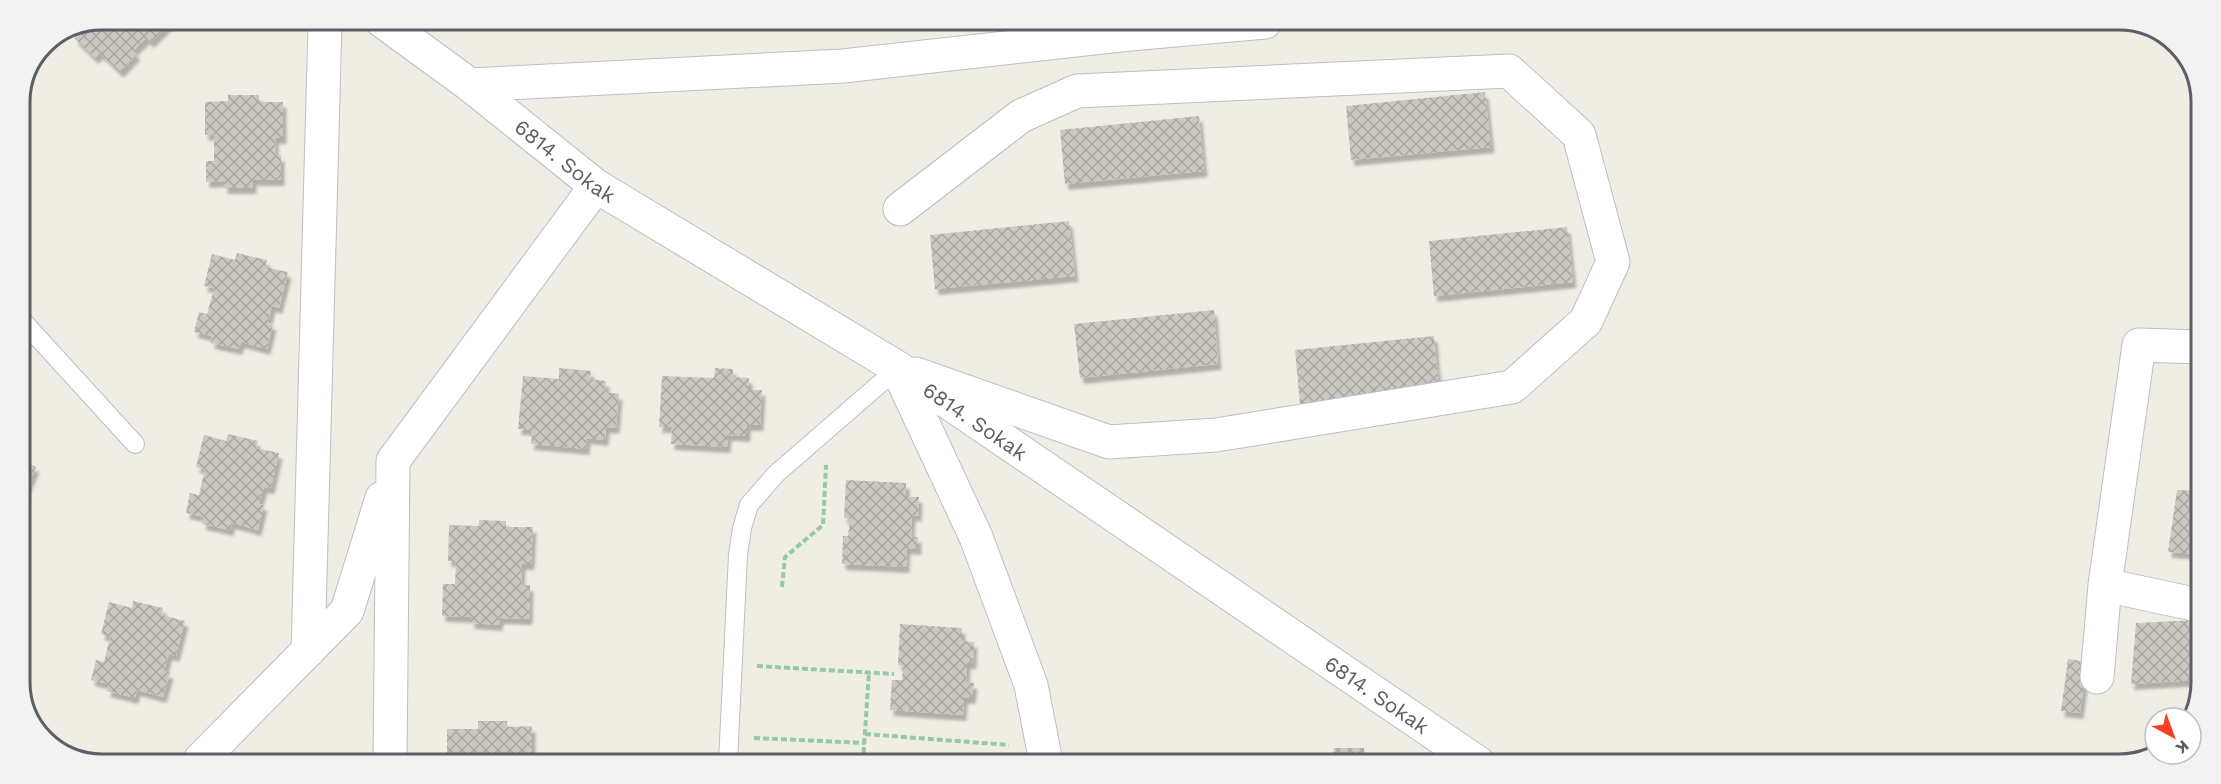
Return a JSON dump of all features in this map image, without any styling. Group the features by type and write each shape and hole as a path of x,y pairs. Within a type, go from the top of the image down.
{"street":[{"path":"308,651 324,30"},
{"name":"6814. Sokak","path":"395,30 470,85 596,186 898,368 1465,754"},
{"name":"6814. Sokak","path":"470,85 843,66 1114,30"},
{"path":"898,368 1109,442 1216,435 1512,387 1586,321 1613,262 1579,135 1509,71 1077,91 1021,116 900,209"},
{"path":"206,754 347,610 393,461 596,186"},
{"path":"2097,677 2104,585 2139,345 2191,347"},
{"path":"898,368 976,537 1031,685 1044,754"},
{"path":"390,754 393,461"},
{"path":"2104,585 2191,604"}],"lane":[{"path":"30,329 135,444"},
{"path":"728,754 738,555 742,528 749,505 776,474 898,368"}],"path":[{"path":"782,587 785,557 823,525 826,460 817,439"},
{"path":"733,665 894,674"},
{"path":"863,754 869,672"},
{"path":"865,734 1013,745"},
{"path":"729,736 864,743"}],"building":[{"path":"163,30 151,42 146,38 133,51 137,54 120,72 100,53 95,58 74,38 88,31"},
{"path":"1485,92 1491,147 1351,160 1346,106"},
{"path":"228,95 259,95 259,102 283,102 283,138 275,138 276,156 281,155 281,180 253,180 253,188 224,188 224,181 206,182 206,161 214,161 214,134 205,135 205,102 228,101"},
{"path":"1199,116 1204,171 1065,184 1060,130"},
{"path":"1069,221 1075,276 935,289 930,235"},
{"path":"1567,227 1573,282 1434,296 1429,241"},
{"path":"237,253 267,260 265,267 288,272 279,308 272,306 268,323 273,324 267,349 241,342 239,349 211,343 212,336 194,332 199,312 207,314 214,288 204,286 212,254 235,260"},
{"path":"1214,310 1218,364 1080,378 1074,324"},
{"path":"1434,336 1439,391 1300,404 1295,350"},
{"path":"559,368 591,371 590,379 606,381 605,392 619,394 616,428 606,427 605,440 587,438 586,449 531,444 532,430 518,429 523,376 559,379"},
{"path":"715,368 733,369 733,377 749,378 749,390 762,390 760,425 747,425 747,436 728,435 727,447 671,444 672,427 659,427 662,376 714,378"},
{"path":"228,434 258,441 256,448 279,453 271,488 264,487 259,504 264,505 258,530 232,523 230,530 202,524 204,517 186,513 190,493 199,495 205,469 196,467 204,435 226,441"},
{"path":"30,464 36,467 30,480"},
{"path":"846,480 906,483 906,497 919,497 918,516 912,515 911,537 918,537 918,549 907,548 906,567 842,564 843,536 848,536 850,518 844,518"},
{"path":"2177,490 2191,491 2191,554 2168,552"},
{"path":"479,520 506,521 506,527 533,527 531,564 522,564 521,585 530,585 529,619 500,618 499,625 471,623 471,617 442,616 443,584 455,584 456,561 448,561 449,525 479,526"},
{"path":"133,601 163,608 162,615 185,621 176,656 169,654 164,671 170,673 163,697 137,690 135,698 107,691 109,684 91,680 96,660 104,662 110,637 101,634 109,602 132,608"},
{"path":"2191,620 2191,680 2131,684 2136,623"},
{"path":"900,624 962,628 962,641 974,642 973,663 967,663 966,682 974,683 972,698 964,698 963,715 890,710 892,680 902,680 903,665 898,665"},
{"path":"2068,659 2087,662 2080,713 2061,711"},
{"path":"478,721 507,721 507,727 532,726 532,754 447,754 447,729 478,729"},
{"path":"1334,748 1364,748 1365,754 1332,754"}]}
